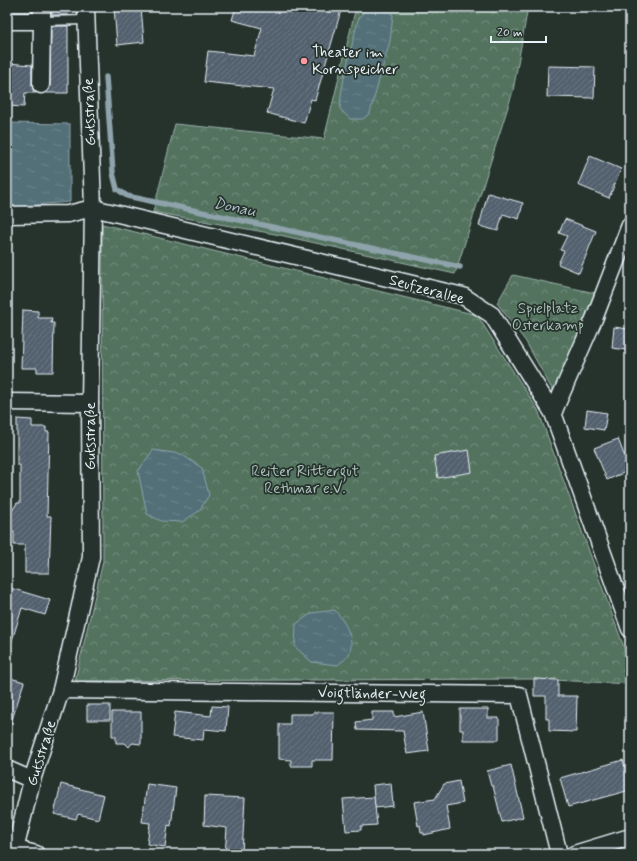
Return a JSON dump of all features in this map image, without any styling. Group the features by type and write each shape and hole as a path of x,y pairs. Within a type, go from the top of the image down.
{"street":[{"path":"7,21 42,14 41,85"},
{"name":"Gutsstraße","path":"15,851 32,780 61,690 91,557 90,403 93,208 86,14"},
{"path":"7,215 68,214 93,208"},
{"name":"Seufzerallee","path":"93,208 463,296 492,315 553,413 630,629"},
{"path":"553,413 627,241 630,225"},
{"path":"7,402 90,403"},
{"name":"Voigtländer-Weg","path":"61,690 519,695 559,854"},
{"path":"7,769 32,780"},
{"path":"574,854 630,837"},
{"path":"15,851 36,854"}],"lane":[{"path":"42,14 86,14"}],"green space":[{"path":"356,7 528,7 513,91 455,274 275,234 153,212 175,124 324,139"},
{"name":"Reiter Rittergut Rethmar e.V.","path":"102,224 477,315 538,410 630,664 630,684 534,679 75,681 103,561"},
{"name":"Spielplatz Osterkamp","path":"513,275 595,293 554,393 526,342 497,303"}],"water":[{"path":"371,8 383,9 393,15 390,41 370,113 363,119 350,119 340,109 344,78 358,20 364,11"},
{"path":"7,123 70,124 70,202 7,207"},
{"path":"153,450 181,454 202,468 209,495 199,511 182,522 161,521 147,514 138,471"},
{"path":"335,610 342,619 350,636 351,648 348,655 338,665 312,662 295,647 296,624 312,613"}],"building":[{"path":"52,7 67,7 68,15 52,15"},
{"path":"114,7 141,7 144,42 117,45"},
{"path":"236,7 342,7 315,100 311,99 304,123 267,113 274,89 204,82 208,51 254,56 262,28 232,20"},
{"path":"51,26 68,26 68,93 46,93 49,90 50,85"},
{"path":"7,63 32,65 32,85 33,90 36,93 25,93 24,107 7,106"},
{"path":"548,66 595,67 594,98 547,97"},
{"path":"590,156 621,169 609,198 578,185"},
{"path":"488,193 523,203 519,219 503,214 498,231 479,226"},
{"path":"565,219 596,231 579,273 558,264 564,251 560,250 567,236 559,233"},
{"path":"23,310 38,311 38,318 52,318 51,323 54,323 53,372 37,372 37,368 21,368"},
{"path":"614,327 628,329 626,350 612,348"},
{"path":"587,410 607,413 604,430 585,427"},
{"path":"17,419 32,420 32,427 46,427 46,432 49,432 47,516 51,516 49,573 25,573 25,545 14,545 14,532 7,532 7,516 17,503 20,503 20,465 17,465"},
{"path":"618,439 630,470 607,480 594,448"},
{"path":"469,450 472,472 438,478 434,456"},
{"path":"7,587 50,600 45,615 22,608 10,647 7,646"},
{"path":"7,677 24,682 10,726 7,725"},
{"path":"534,679 558,680 558,696 577,696 576,732 549,731 549,719 546,719 546,696 534,696"},
{"path":"87,705 110,705 110,720 87,720"},
{"path":"212,706 228,707 226,731 204,729 203,740 172,737 175,712 211,716"},
{"path":"460,709 488,709 488,718 499,718 499,740 463,740 463,730 460,730"},
{"path":"112,712 141,712 141,744 132,743 129,747 125,743 116,743 116,736 112,736"},
{"path":"313,712 334,712 333,760 312,760 312,766 291,766 291,760 279,759 279,724 290,724 290,714 313,714"},
{"path":"372,712 394,712 394,717 423,712 429,751 407,754 403,731 357,730 356,722 372,720"},
{"path":"623,760 630,783 630,790 568,807 560,778"},
{"path":"511,765 523,817 502,822 493,786 491,786 487,771"},
{"path":"459,781 463,803 446,806 450,829 424,835 424,833 421,833 420,825 418,826 414,802 435,799 444,784"},
{"path":"391,783 393,806 375,808 373,785"},
{"path":"61,784 104,795 98,819 78,814 76,819 54,814"},
{"path":"147,784 176,788 171,826 168,825 165,847 147,844 150,823 142,822"},
{"path":"205,796 245,798 242,854 225,854 227,828 204,825"},
{"path":"374,797 377,825 361,826 361,830 346,831 343,799"}],"waterway":[{"name":"Donau","path":"106,77 113,173 117,189 127,196 460,267"}],"place":[{"name":"Theater im Kornspeicher","path":"304,61"}]}
